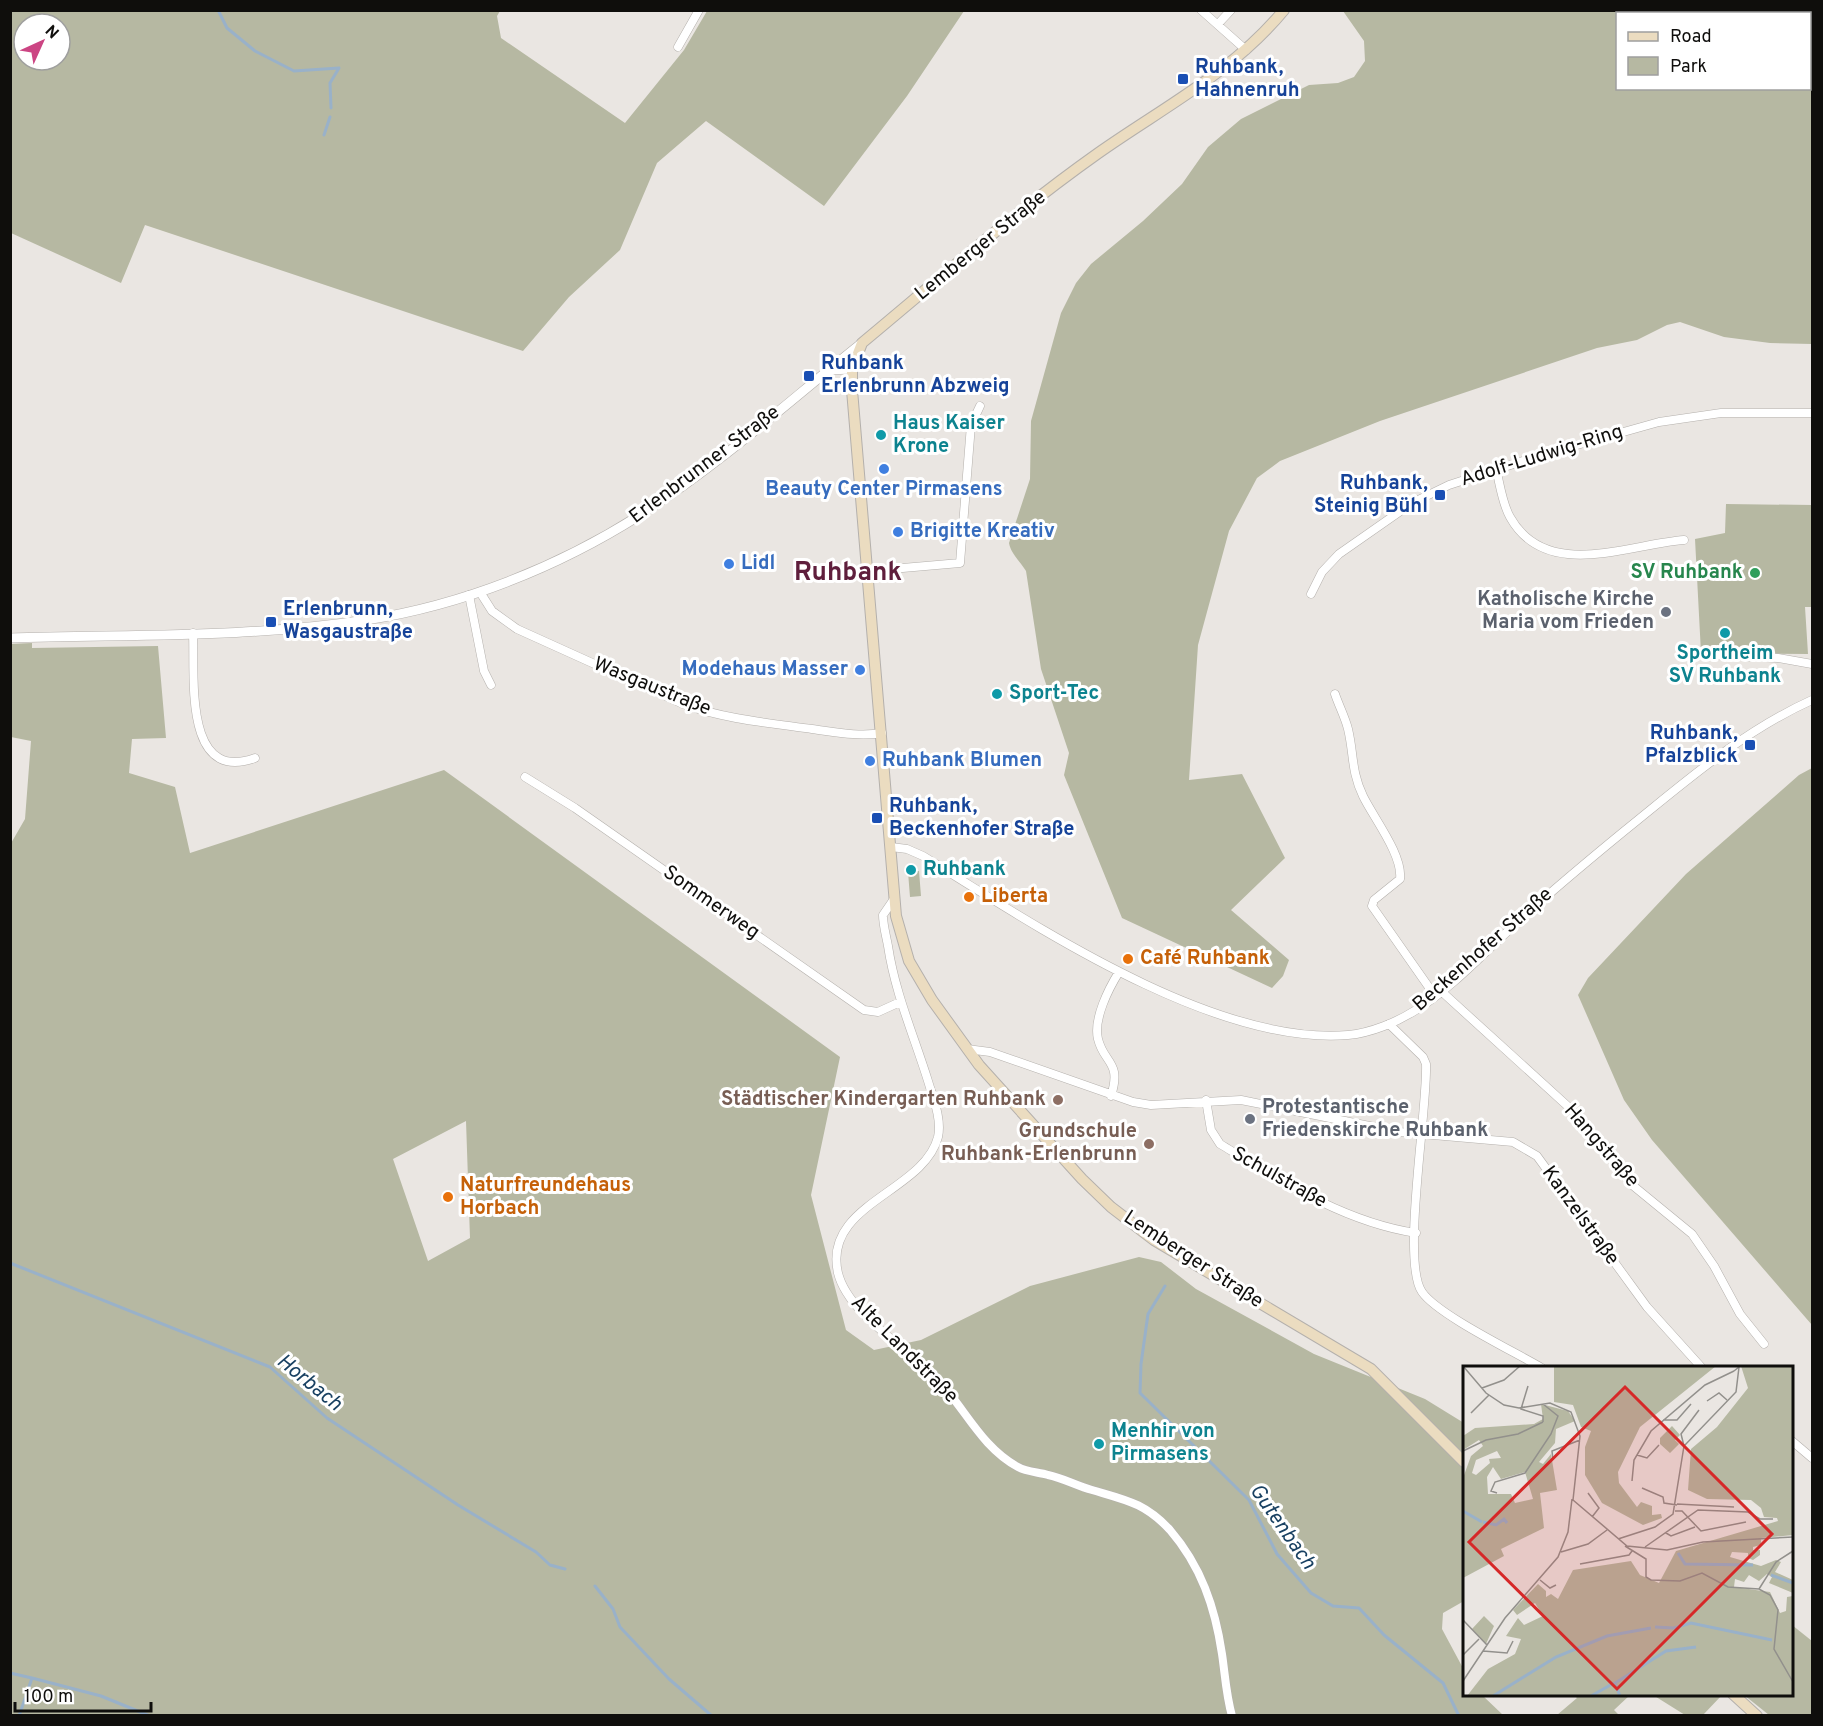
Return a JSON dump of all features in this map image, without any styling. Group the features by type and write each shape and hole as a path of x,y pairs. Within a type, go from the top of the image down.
{"main road":[{"name":"Lemberger Straße","path":"1284,10 1246,50 1218,74 1066,177 862,343 852,369 894,899 899,929 909,961 922,985 967,1049 1051,1147 1111,1207 1201,1269 1363,1363 1393,1389 1463,1461"},
{"path":"1734,1696 1757,1716"}],"street":[{"path":"678,47 699,10"},
{"path":"1201,10 1246,50"},
{"path":"1218,24 1231,10"},
{"name":"Erlenbrunner Straße","path":"10,638 297,628 367,620 480,592 555,562 640,515 704,471 862,343"},
{"path":"828,370 852,369"},
{"path":"868,571 960,563 971,425 981,406"},
{"name":"Adolf-Ludwig-Ring","path":"1311,594 1316,581 1330,563 1393,515 1424,496 1496,469 1615,432 1670,420 1721,413 1812,413"},
{"path":"1496,469 1510,516 1522,533 1539,545 1564,553 1589,556 1660,542 1684,540"},
{"name":"Wasgaustraße","path":"480,592 492,611 517,629 692,708 768,723 860,735 882,733"},
{"path":"469,595 484,671 491,686"},
{"path":"193,633 197,708 202,740 212,753 226,763 243,762 255,758"},
{"path":"1682,654 1785,658 1812,664"},
{"name":"Hangstraße","path":"1335,694 1348,727 1350,758 1356,781 1392,849 1400,870 1400,879 1374,900 1372,906 1438,994 1573,1111 1631,1184 1692,1234 1714,1266 1740,1314 1764,1344"},
{"name":"Beckenhofer Straße","path":"891,847 907,849 923,856 1119,972 1208,1010 1288,1031 1349,1035 1389,1024 1417,1010 1438,994 1553,889 1717,756 1768,723 1812,700"},
{"name":"Sommerweg","path":"525,777 575,808 864,1010 878,1012 900,1002"},
{"name":"Alte Landstraße","path":"894,899 886,909 883,922 892,975 935,1105 938,1137 930,1153 913,1171 853,1220 838,1239 836,1258 844,1288 865,1313 935,1377 982,1438 1006,1460 1021,1469 1128,1499 1142,1506 1168,1528 1180,1543 1206,1586 1215,1617 1232,1716"},
{"path":"1111,1096 1114,1073 1097,1032 1102,1010 1119,972"},
{"path":"1389,1024 1425,1060 1416,1233 1418,1282 1426,1297 1439,1308 1539,1366"},
{"path":"967,1049 990,1052 1111,1096 1151,1105 1206,1100"},
{"name":"Kanzelstraße","path":"1206,1100 1241,1100 1420,1135 1513,1142 1530,1149 1565,1192 1647,1307 1700,1366"},
{"name":"Schulstraße","path":"1206,1100 1211,1130 1220,1144 1329,1206 1361,1219 1416,1233"},
{"path":"1793,1443 1812,1458"}],"green space":[{"path":"11,10 500,11 497,16 501,38 625,123 684,50 707,11 964,11 907,96 824,206 706,121 657,163 620,250 569,297 523,351 145,225 121,283 11,233"},
{"path":"1343,11 1812,11 1812,344 1770,343 1724,337 1680,322 1667,325 1637,340 1597,348 1380,421 1280,461 1257,478 1229,531 1198,645 1189,780 1242,774 1285,858 1231,910 1289,960 1283,976 1272,988 1122,918 1064,775 1069,753 1041,669 1026,571 1009,543 1030,479 1031,421 1061,313 1076,283 1091,264 1143,221 1182,184 1208,147 1241,119 1309,85 1338,83 1354,77 1365,61 1364,41"},
{"name":"SV Ruhbank","path":"1726,504 1812,505 1812,607 1805,607 1808,654 1701,653 1695,539 1725,533"},
{"path":"32,643 32,648 158,646 166,738 132,739 129,773 175,787 190,853 444,770 840,1057 811,1195 846,1330 874,1350 921,1340 1030,1286 1139,1257 1161,1262 1196,1289 1314,1354 1425,1399 1463,1422 1463,1602 1443,1613 1442,1629 1463,1668 1463,1696 1483,1696 1503,1715 11,1715 10,845 25,819 31,741 11,737 10,644","holes":["466,1121 470,1238 428,1261 393,1159"]},
{"path":"1812,768 1812,1325 1652,1140 1624,1100 1578,995 1588,978 1686,874 1799,775"},
{"path":"919,871 921,896 910,897 908,872"},
{"path":"1793,1626 1812,1641 1812,1715 1769,1715 1745,1696 1793,1696"},
{"path":"1575,1696 1629,1696 1614,1710 1619,1715 1557,1715 1577,1698"},
{"path":"1655,1696 1721,1696 1703,1715 1685,1715"}],"waterway":[{"path":"218,10 227,28 255,51 294,71 339,68 330,83 331,108"},
{"path":"324,135 330,117"},
{"name":"Horbach","path":"10,1263 270,1367 327,1418 458,1505 536,1552 550,1565 565,1569"},
{"name":"Gutenbach","path":"1165,1286 1148,1314 1141,1364 1140,1393 1249,1500 1277,1554 1311,1593 1333,1606 1359,1608 1384,1635 1443,1683 1459,1716"},
{"name":"Horbach","path":"595,1586 613,1609 620,1627 669,1679 712,1716"},
{"path":"10,1673 32,1678"},
{"path":"19,1716 32,1678 101,1696 150,1716"}],"place":[{"name":"Ruhbank, Hahnenruh","path":"1183,79"},
{"name":"Ruhbank Erlenbrunn Abzweig","path":"809,376"},
{"name":"Haus Kaiser Krone","path":"881,435"},
{"name":"Beauty Center Pirmasens","path":"884,469"},
{"name":"Ruhbank, Steinig Bühl","path":"1440,495"},
{"name":"Brigitte Kreativ","path":"898,532"},
{"name":"Lidl","path":"729,564"},
{"name":"SV Ruhbank","path":"1755,573"},
{"name":"Katholische Kirche Maria vom Frieden","path":"1666,612"},
{"name":"Erlenbrunn, Wasgaustraße","path":"271,622"},
{"name":"Sportheim SV Ruhbank","path":"1725,633"},
{"name":"Modehaus Masser","path":"860,670"},
{"name":"Sport-Tec","path":"997,694"},
{"name":"Ruhbank, Pfalzblick","path":"1750,745"},
{"name":"Ruhbank Blumen","path":"870,761"},
{"name":"Ruhbank, Beckenhofer Straße","path":"877,818"},
{"name":"Ruhbank","path":"911,870"},
{"name":"Liberta","path":"969,897"},
{"name":"Café Ruhbank","path":"1128,959"},
{"name":"Städtischer Kindergarten Ruhbank","path":"1058,1100"},
{"name":"Protestantische Friedenskirche Ruhbank","path":"1250,1119"},
{"name":"Grundschule Ruhbank-Erlenbrunn","path":"1149,1144"},
{"name":"Naturfreundehaus Horbach","path":"448,1197"},
{"name":"Menhir von Pirmasens","path":"1099,1444"}],"district":[{"name":"Ruhbank","path":"848,573"}]}
